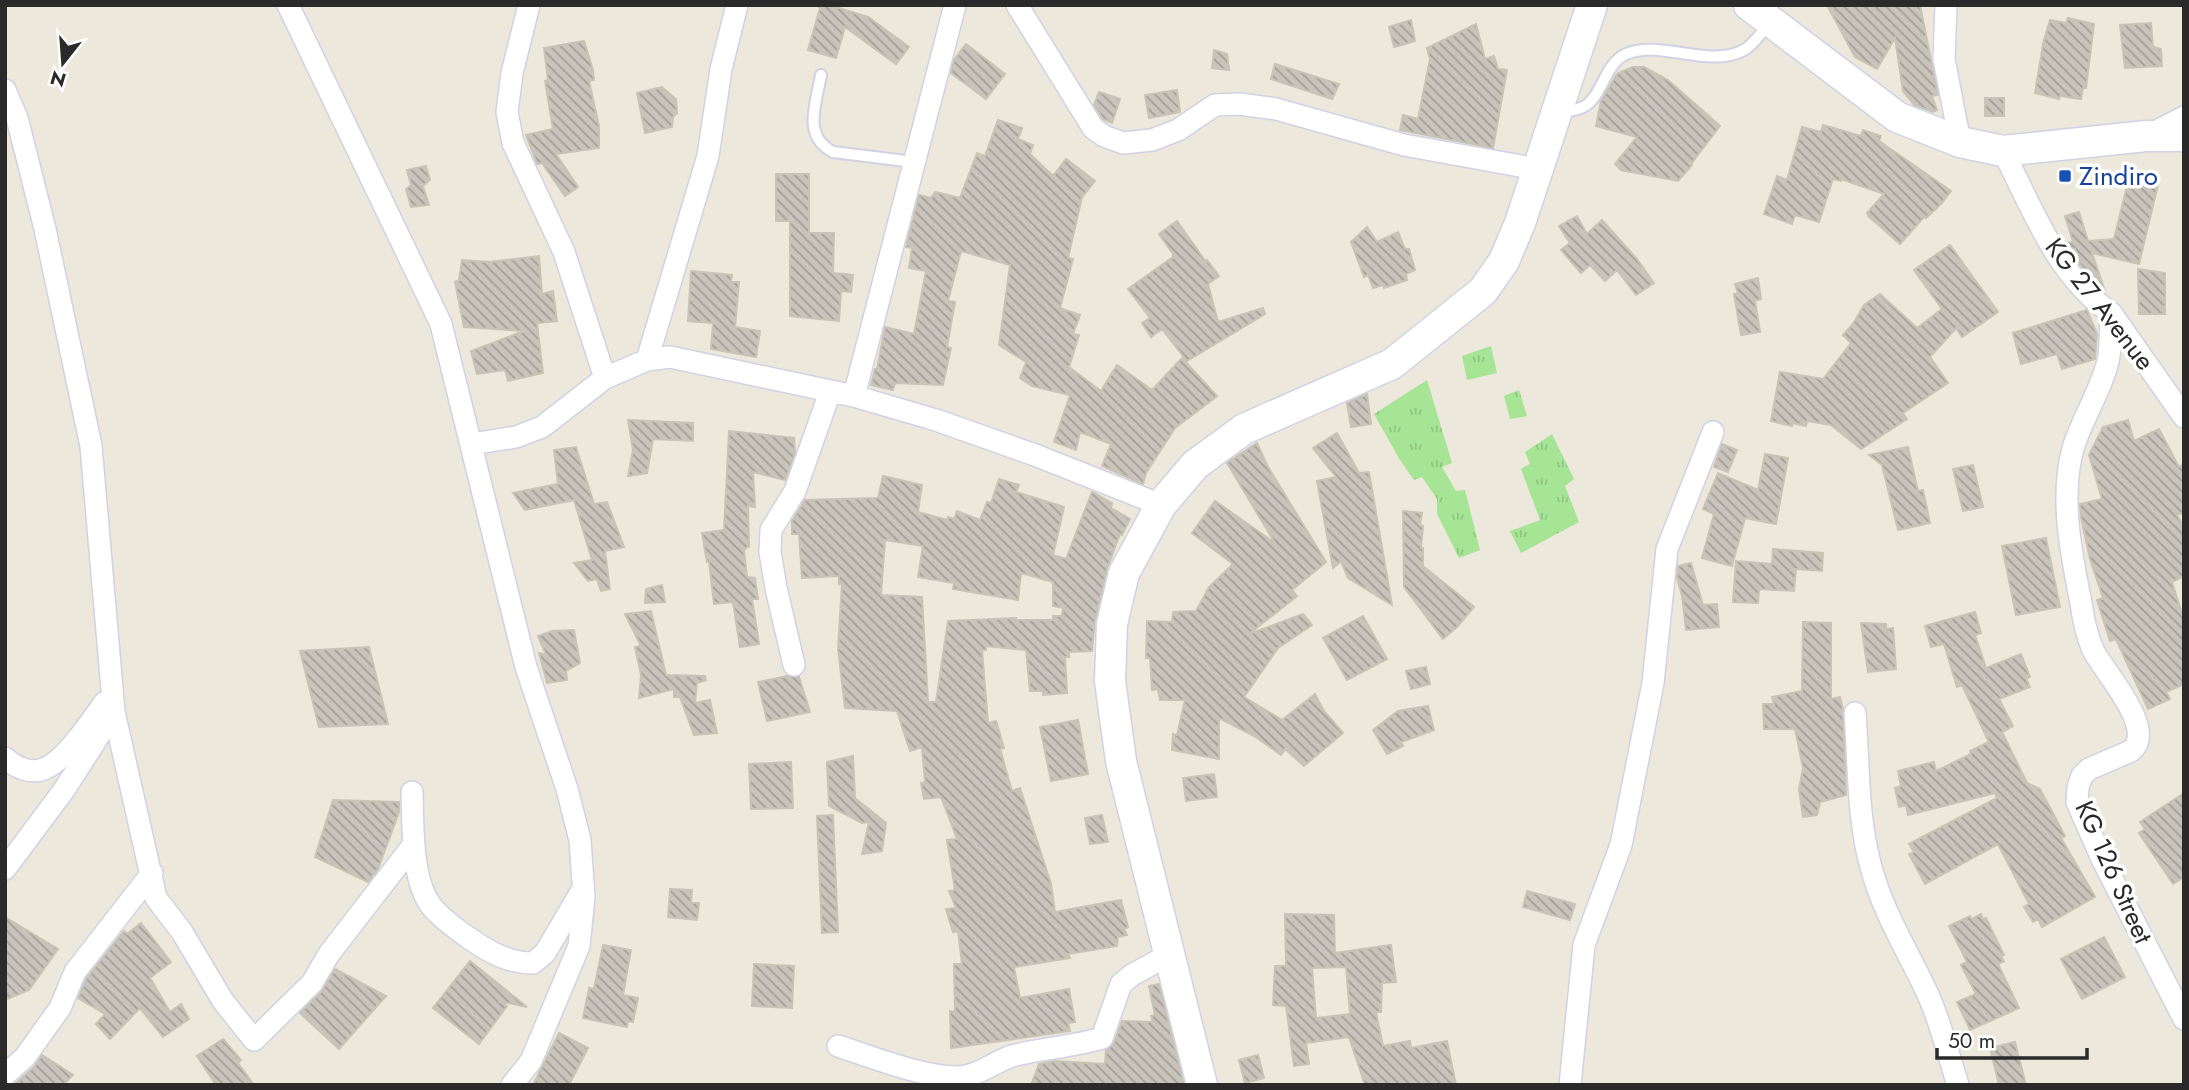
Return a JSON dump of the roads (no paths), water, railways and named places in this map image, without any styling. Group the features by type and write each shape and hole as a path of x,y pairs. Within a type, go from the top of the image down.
{"main road":[{"path":"1202,1085 1121,761 1110,681 1112,624 1124,573 1161,505 1195,465 1244,429 1392,364 1483,291 1504,261 1520,223 1592,5"},
{"path":"1759,14 1897,117 1960,142 2003,151 2146,136 2184,136"}],"street":[{"path":"288,5 441,324 526,667 567,789 580,840 584,887 579,946 531,1060 512,1085"},
{"path":"529,5 512,73 507,112 510,133 564,253 605,378"},
{"path":"647,360 703,177 721,69 737,5"},
{"path":"855,396 955,5"},
{"path":"1017,5 1093,128 1104,136 1124,143 1152,140 1178,130 1215,105 1239,104 1276,109 1404,145 1537,169"},
{"path":"1945,5 1944,60 1960,142"},
{"path":"5,90 17,118 45,229 91,446 113,702 156,898 182,932 223,1001 254,1040 312,983 329,954 414,844"},
{"path":"2146,136 2184,117"},
{"name":"KG 27 Avenue","path":"2003,151 2054,252 2096,303 2111,313 2184,417"},
{"name":"KG 126 Street","path":"2111,313 2109,358 2074,447 2067,489 2072,552 2081,606 2093,649 2137,721 2140,740 2132,751 2089,769 2082,776 2077,802 2102,859 2184,1018"},
{"path":"472,444 516,437 542,427 605,378 647,360 670,358 855,396 936,420 1035,455 1161,505"},
{"path":"794,665 770,552 771,530 795,491 830,392"},
{"path":"1570,1085 1584,945 1621,845 1653,683 1667,549 1713,432"},
{"path":"5,758 14,766 30,771 46,768 78,740 113,702"},
{"path":"5,869 64,790 113,702"},
{"path":"1855,713 1861,817 1871,867 1891,924 1936,1014 1958,1085"},
{"path":"412,792 418,875 431,905 453,927 487,951 517,963 533,963 545,953 584,887"},
{"path":"5,1075 25,1057 60,1008 75,972 152,873"},
{"path":"838,1046 903,1066 957,1077 992,1075 1012,1057 1102,1038 1121,984 1170,954"}],"lane":[{"path":"1556,115 1584,107 1612,66 1625,54 1648,51 1726,56 1746,50 1759,14"},
{"path":"821,75 813,122 814,135 821,146 833,152 914,162"}],"place":[{"name":"Zindiro","path":"2065,176"}]}
